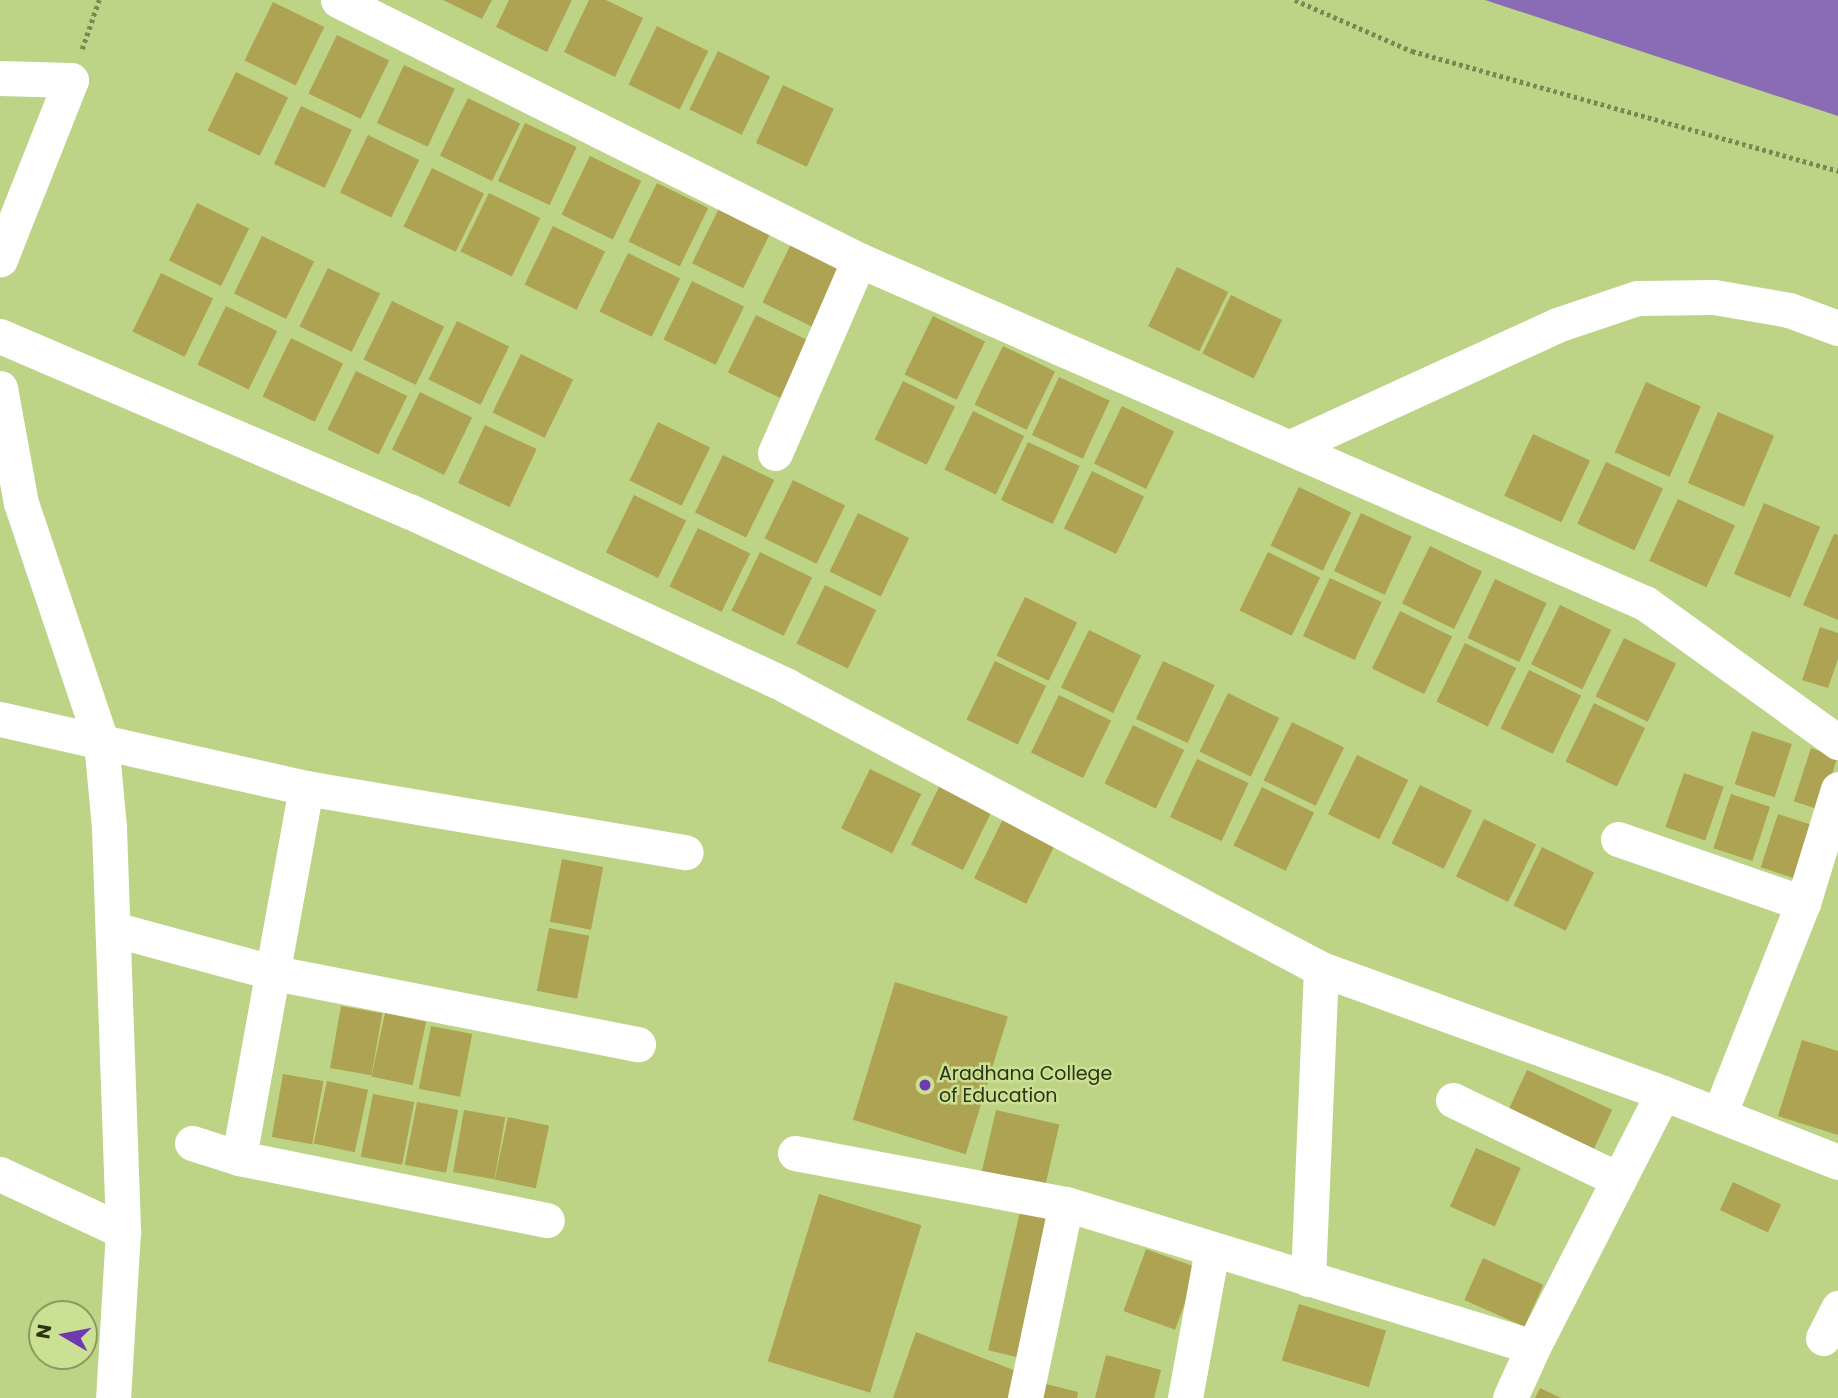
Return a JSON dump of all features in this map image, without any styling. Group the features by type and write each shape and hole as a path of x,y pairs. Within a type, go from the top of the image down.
{"street":[{"path":"338,0 859,260 1293,446 1645,603 1838,742"},
{"path":"0,78 71,80 0,259"},
{"path":"775,453 859,260"},
{"path":"1293,446 1557,325 1637,298 1714,297 1789,310 1838,328"},
{"path":"0,336 409,511 786,685 1321,969 1663,1093 1838,1163"},
{"path":"0,388 10,500 101,741 113,929 124,1231 113,1398"},
{"path":"0,719 306,788 686,852"},
{"path":"239,1158 275,973 306,788"},
{"path":"1719,1115 1803,903 1838,789"},
{"path":"1618,839 1803,903"},
{"path":"113,929 275,973 638,1044"},
{"path":"1308,1279 1321,969"},
{"path":"1510,1398 1663,1093"},
{"path":"1453,1100 1619,1180"},
{"path":"192,1143 239,1158 547,1220"},
{"path":"795,1153 1066,1204 1533,1348"},
{"path":"0,1174 124,1231"},
{"path":"1025,1398 1066,1204"},
{"path":"1185,1398 1212,1249"},
{"path":"1823,1338 1838,1308"}],"path":[{"path":"71,80 99,0"},
{"path":"1294,0 1412,51 1838,171"}],"shaded area":[{"path":"1485,0 1838,0 1838,116 1832,114"}],"building":[{"path":"443,0 492,0 482,19"},
{"path":"509,0 572,0 547,52 496,27"},
{"path":"589,0 606,0 643,18 615,77 564,52"},
{"path":"273,2 324,27 296,85 245,60"},
{"path":"657,26 708,51 680,109 629,84"},
{"path":"337,35 389,60 361,119 309,93"},
{"path":"718,51 770,76 742,135 690,109"},
{"path":"404,65 455,89 428,147 377,123"},
{"path":"236,72 288,97 260,156 208,130"},
{"path":"783,85 834,109 807,167 756,143"},
{"path":"468,98 520,123 492,181 440,156"},
{"path":"301,106 352,130 325,188 274,164"},
{"path":"525,123 577,147 550,205 498,181"},
{"path":"368,135 419,160 391,218 340,193"},
{"path":"590,156 641,181 613,239 562,214"},
{"path":"432,168 484,193 456,252 404,226"},
{"path":"657,183 708,208 680,266 629,241"},
{"path":"489,193 540,218 512,276 461,251"},
{"path":"197,203 249,228 221,286 169,261"},
{"path":"721,204 772,229 743,288 692,263"},
{"path":"553,226 605,251 577,310 525,284"},
{"path":"262,236 314,261 286,319 234,294"},
{"path":"791,244 842,269 814,327 763,302"},
{"path":"628,253 680,278 652,337 600,311"},
{"path":"1177,267 1228,292 1199,351 1148,326"},
{"path":"328,268 380,293 352,352 300,326"},
{"path":"161,273 213,298 185,357 133,331"},
{"path":"692,281 744,306 716,365 664,339"},
{"path":"1231,295 1282,320 1254,378 1203,353"},
{"path":"392,301 444,326 416,385 364,359"},
{"path":"226,306 277,331 249,389 198,364"},
{"path":"756,315 808,340 780,398 728,373"},
{"path":"933,316 985,341 957,400 905,374"},
{"path":"457,321 509,346 481,405 429,379"},
{"path":"291,338 343,363 315,422 263,396"},
{"path":"1003,346 1055,371 1027,430 975,404"},
{"path":"521,354 573,379 545,438 493,412"},
{"path":"356,371 407,396 379,454 328,429"},
{"path":"1059,377 1110,401 1083,459 1032,435"},
{"path":"903,381 955,406 927,465 875,439"},
{"path":"1646,382 1701,406 1669,477 1615,452"},
{"path":"420,392 472,417 444,475 392,450"},
{"path":"1122,406 1174,431 1146,489 1094,464"},
{"path":"973,411 1024,436 996,494 945,469"},
{"path":"1718,412 1774,436 1744,507 1688,483"},
{"path":"658,422 710,447 682,506 630,480"},
{"path":"485,425 537,449 510,507 458,483"},
{"path":"1533,434 1590,461 1561,522 1504,496"},
{"path":"1028,442 1080,466 1053,524 1001,500"},
{"path":"723,455 774,480 746,538 695,513"},
{"path":"1606,462 1663,489 1634,550 1577,524"},
{"path":"1092,471 1144,496 1116,554 1064,529"},
{"path":"793,480 845,505 817,564 765,538"},
{"path":"1299,487 1351,512 1323,571 1271,545"},
{"path":"634,495 686,520 658,578 606,553"},
{"path":"1678,499 1735,526 1706,587 1649,561"},
{"path":"1764,503 1820,527 1790,598 1734,574"},
{"path":"858,513 909,538 881,596 830,571"},
{"path":"1361,513 1412,537 1385,595 1334,571"},
{"path":"698,528 750,553 722,612 670,586"},
{"path":"1834,534 1838,535 1838,620 1803,605"},
{"path":"1430,546 1482,571 1454,629 1402,604"},
{"path":"760,552 812,577 784,636 732,610"},
{"path":"1268,552 1320,577 1292,636 1240,610"},
{"path":"1330,578 1382,602 1355,660 1303,636"},
{"path":"1495,579 1547,603 1519,662 1468,638"},
{"path":"825,585 876,610 848,668 797,643"},
{"path":"1025,597 1077,622 1049,681 997,655"},
{"path":"1560,605 1611,630 1582,689 1531,664"},
{"path":"1400,611 1452,636 1424,694 1372,669"},
{"path":"1820,627 1838,633 1838,659 1828,688 1802,680"},
{"path":"1089,630 1141,655 1113,713 1061,688"},
{"path":"1624,638 1676,663 1648,722 1596,696"},
{"path":"1465,643 1516,668 1488,726 1437,701"},
{"path":"995,661 1046,686 1018,744 967,719"},
{"path":"1163,661 1215,685 1188,743 1136,719"},
{"path":"1529,670 1581,695 1553,754 1501,728"},
{"path":"1228,693 1279,718 1251,776 1200,751"},
{"path":"1059,695 1111,720 1083,778 1031,753"},
{"path":"1594,703 1645,728 1617,786 1566,761"},
{"path":"1292,722 1344,747 1316,806 1264,780"},
{"path":"1133,725 1184,750 1156,808 1105,783"},
{"path":"1752,731 1792,744 1775,797 1735,784"},
{"path":"1811,748 1838,757 1820,810 1794,801"},
{"path":"1357,755 1408,780 1379,839 1328,814"},
{"path":"1197,759 1249,783 1222,841 1170,817"},
{"path":"870,769 921,794 892,853 841,828"},
{"path":"1684,773 1724,787 1705,841 1665,827"},
{"path":"1420,785 1472,810 1444,869 1392,843"},
{"path":"939,787 991,812 963,870 911,845"},
{"path":"1262,787 1314,812 1286,871 1234,845"},
{"path":"1731,794 1770,807 1752,861 1713,848"},
{"path":"1778,814 1818,827 1801,880 1761,867"},
{"path":"1003,819 1055,844 1026,904 974,878"},
{"path":"1484,819 1536,844 1508,902 1456,877"},
{"path":"1542,847 1594,872 1566,931 1514,905"},
{"path":"562,859 603,867 591,930 550,922"},
{"path":"549,928 589,936 577,999 537,991"},
{"name":"Aradhana College of Education","path":"895,982 1008,1016 966,1154 853,1120"},
{"path":"341,1006 382,1013 371,1075 330,1068"},
{"path":"385,1013 426,1022 413,1085 371,1077"},
{"path":"431,1026 472,1034 460,1097 419,1089"},
{"path":"1802,1040 1838,1051 1838,1135 1778,1116"},
{"path":"1527,1070 1612,1110 1589,1159 1504,1119"},
{"path":"283,1074 323,1081 312,1144 272,1137"},
{"path":"327,1081 368,1090 355,1152 314,1144"},
{"path":"373,1094 414,1102 402,1165 361,1157"},
{"path":"417,1102 458,1110 446,1173 405,1165"},
{"path":"464,1110 505,1117 494,1179 453,1172"},
{"path":"996,1110 1059,1125 1045,1186 982,1171"},
{"path":"508,1117 549,1126 536,1188 495,1180"},
{"path":"1476,1148 1521,1168 1495,1226 1450,1206"},
{"path":"1733,1182 1781,1204 1768,1232 1720,1210"},
{"path":"819,1194 921,1225 870,1393 768,1361"},
{"path":"1020,1212 1059,1221 1027,1359 988,1350"},
{"path":"1146,1249 1198,1268 1175,1330 1123,1311"},
{"path":"1483,1258 1543,1285 1525,1327 1464,1300"},
{"path":"1299,1304 1386,1331 1369,1387 1282,1360"},
{"path":"916,1332 1024,1374 1014,1398 893,1398"},
{"path":"1106,1355 1161,1370 1154,1398 1095,1398"},
{"path":"1034,1381 1078,1392 1077,1398 1030,1398"},
{"path":"1540,1388 1561,1398 1535,1398"}],"place":[{"name":"Aradhana College of Education","path":"925,1085"}]}
